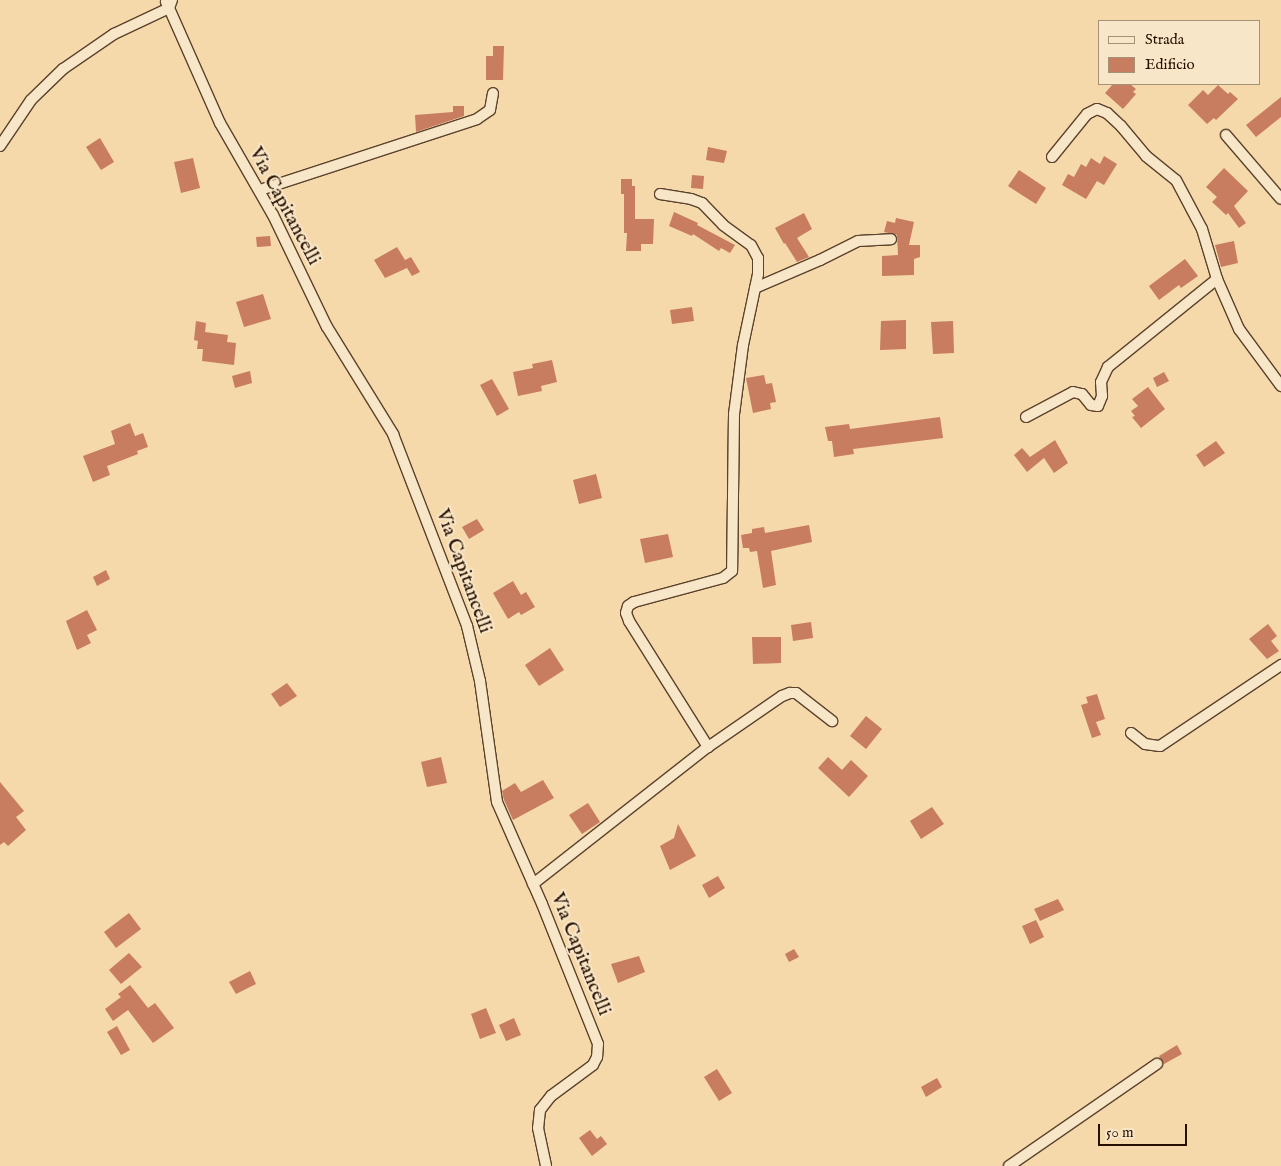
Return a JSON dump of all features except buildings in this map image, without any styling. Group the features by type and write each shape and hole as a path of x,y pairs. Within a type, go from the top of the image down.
{"street":[{"path":"0,146 31,100 68,65 114,34 169,3"},
{"name":"Via Capitancelli","path":"169,3 220,123 260,190 328,327 385,419 405,460 471,639 480,681 496,798 595,1034 599,1048 597,1057 592,1065 551,1096 540,1110 538,1128 546,1166"},
{"path":"260,190 477,119 490,110 493,93"},
{"path":"1052,157 1092,110 1097,109 1107,114 1125,129 1150,160 1172,176 1182,189 1202,229 1217,279 1242,334 1281,386"},
{"path":"1226,135 1281,200"},
{"path":"660,194 700,202 723,225 748,242 758,258 755,288 742,351 734,420 732,571 723,578 632,602 626,613 629,621 708,747"},
{"path":"755,288 858,241 891,239"},
{"path":"1026,417 1071,392 1080,393 1091,405 1098,406 1102,396 1101,382 1108,367 1217,279"},
{"path":"1131,733 1145,744 1160,746 1281,665"},
{"path":"533,884 708,747 782,696 790,693 803,697 832,721"},
{"path":"1009,1166 1157,1064"}]}
